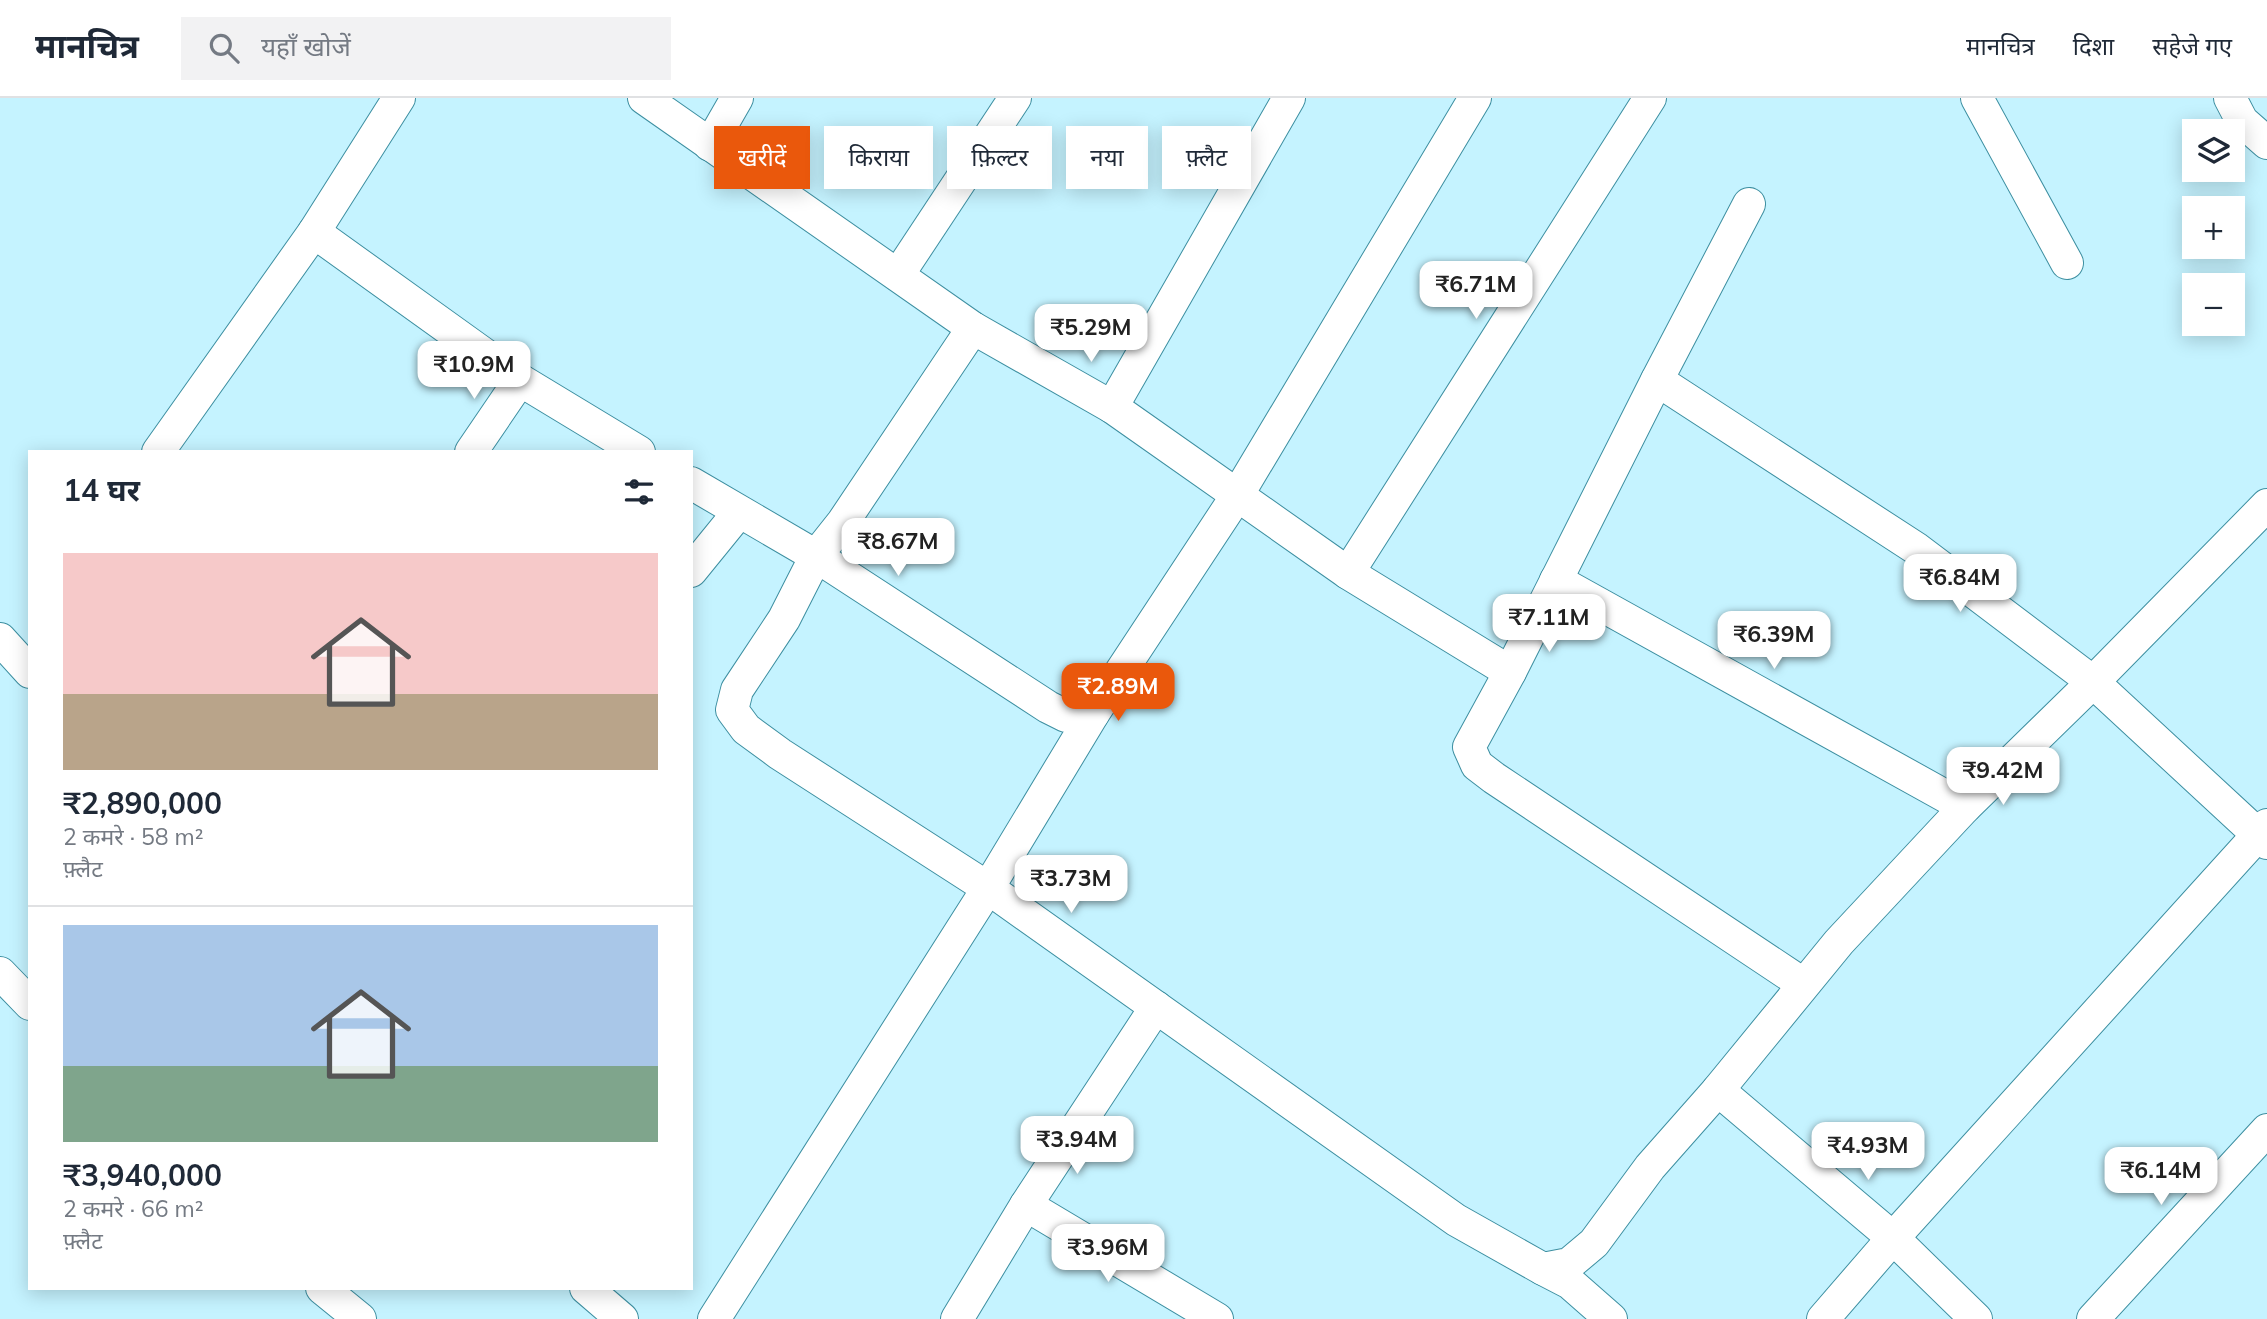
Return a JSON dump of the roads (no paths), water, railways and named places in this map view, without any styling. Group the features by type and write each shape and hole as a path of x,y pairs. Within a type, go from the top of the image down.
{"street":[{"path":"159,450 314,232 399,98"},
{"path":"644,98 973,328 1112,407 1348,573 1510,672"},
{"path":"710,145 737,98"},
{"path":"898,275 1015,98"},
{"path":"1112,407 1289,98"},
{"path":"714,1319 988,888 1093,714 1238,495 1475,98"},
{"path":"1348,573 1650,98"},
{"path":"1977,98 2067,263"},
{"path":"2230,98 2242,121 2267,144"},
{"path":"1749,204 1469,747 1477,765 1803,984"},
{"path":"314,232 520,380 636,450"},
{"path":"973,328 843,522 816,556 784,619 737,690 733,710 746,729 780,754 988,888 1456,1220 1570,1283 1611,1319"},
{"path":"472,450 520,380"},
{"path":"1657,380 1917,549 2093,682 2264,835 1893,1238 1823,1319"},
{"path":"693,484 816,556 1048,708 1066,716 1093,714"},
{"path":"1543,1269 1569,1264 1594,1243 1650,1167 1718,1090 1839,942 1965,807 2093,682 2267,505"},
{"path":"693,569 739,512"},
{"path":"1556,580 1965,807"},
{"path":"0,639 28,670"},
{"path":"0,973 28,1002"},
{"path":"957,1319 1026,1205 1156,1007"},
{"path":"1718,1090 1893,1238 1976,1319"},
{"path":"2093,1319 2267,1130"},
{"path":"1026,1205 1217,1319"},
{"path":"324,1290 360,1319"},
{"path":"588,1290 622,1319"}]}
